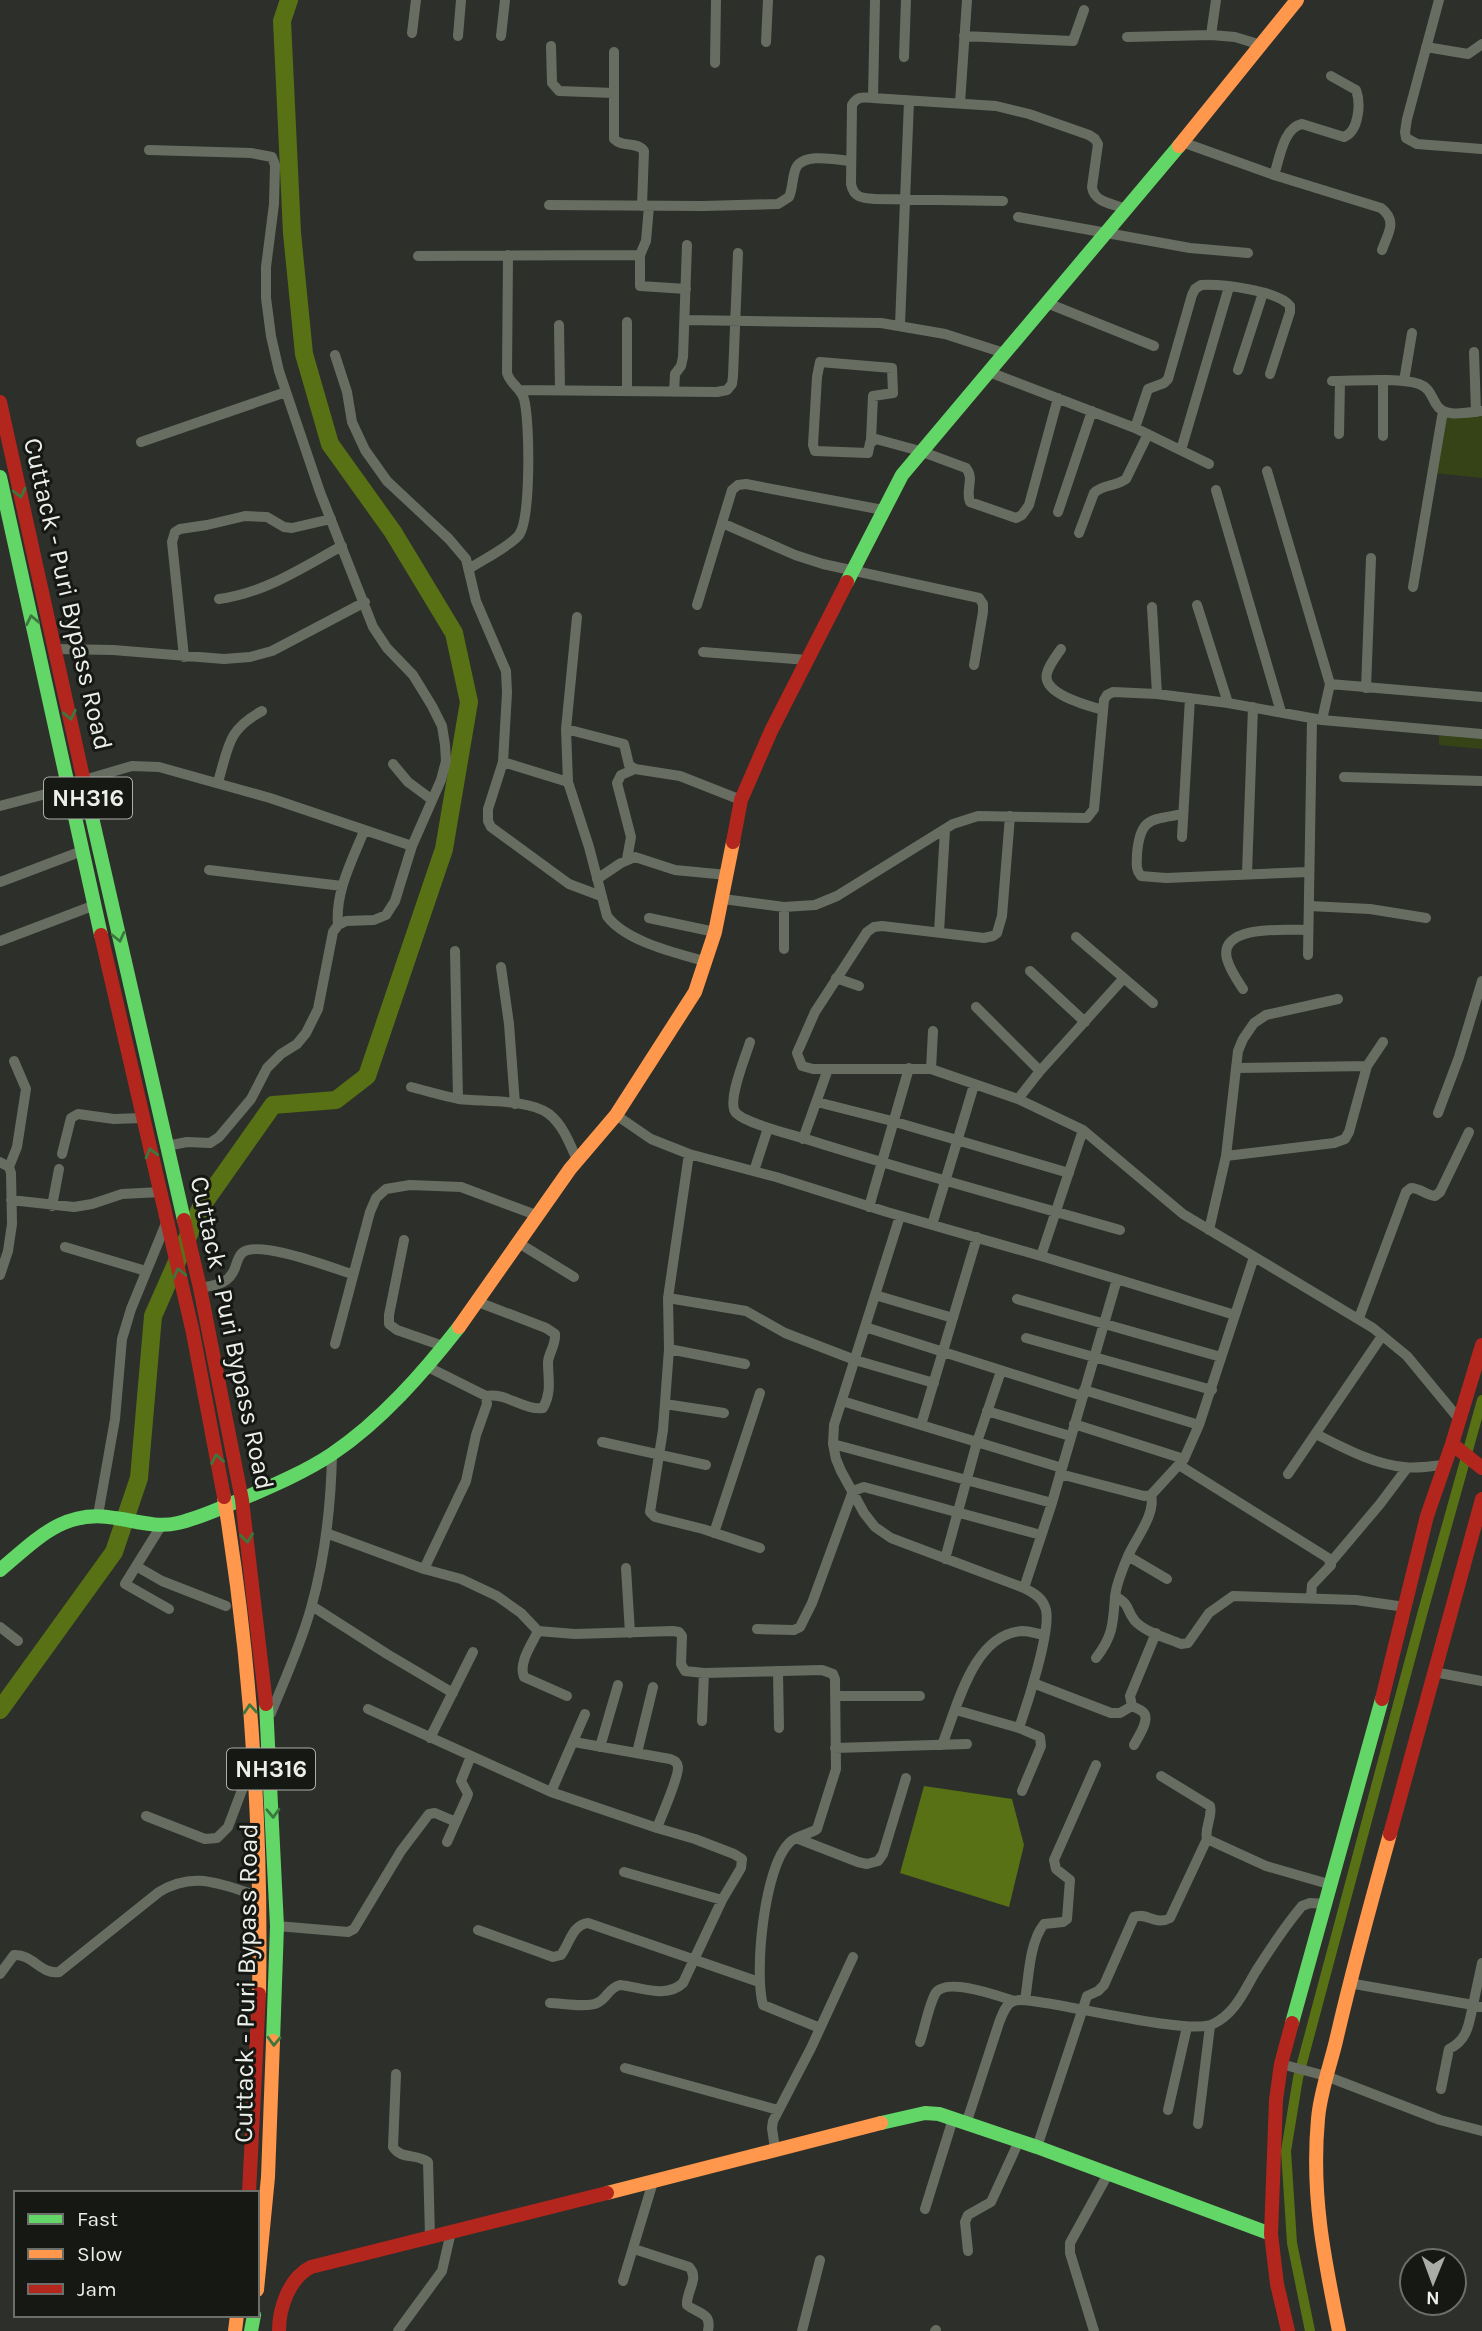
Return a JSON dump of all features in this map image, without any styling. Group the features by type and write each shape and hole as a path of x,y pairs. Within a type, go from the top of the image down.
{"main road":[{"path":"0,1570 46,1531 71,1520 102,1515 155,1525 190,1520 298,1474 332,1454 374,1420 428,1367 478,1302 536,1215 580,1156 614,1117 695,992 707,962 723,899 741,800 760,754 902,475 1108,231 1297,0"},
{"name":"Cuttack - Puri Bypass Road","path":"0,402 193,1255 230,1428 242,1500 268,1720 277,1926 268,2177 259,2269"},
{"name":"Cuttack - Puri Bypass Road","path":"0,477 142,1118 186,1302 225,1507 245,1652 254,1759 260,1896 259,2038 249,2191"},
{"path":"1288,2331 1277,2284 1271,2234 1276,2100 1381,1703 1427,1516 1443,1465 1455,1446 1459,1419 1482,1345"},
{"path":"1455,1446 1480,1466"},
{"path":"1339,2331 1317,2214 1316,2152 1322,2075 1482,1499"},
{"path":"279,2331 280,2315 293,2283 305,2269 925,2112 1037,2147 1271,2234"}],"street":[{"path":"412,33 416,0"},
{"path":"458,36 461,0"},
{"path":"502,36 505,0"},
{"path":"715,63 716,0"},
{"path":"766,42 768,0"},
{"path":"873,97 875,0"},
{"path":"904,57 906,0"},
{"path":"960,103 967,0"},
{"path":"1212,34 1216,0"},
{"path":"1439,0 1407,119 1406,138 1418,144 1482,149"},
{"path":"964,36 1073,41 1084,10"},
{"path":"1127,37 1212,34 1235,37 1261,46"},
{"path":"1426,47 1468,54 1482,44"},
{"path":"551,46 552,83 559,91 614,93"},
{"path":"614,52 614,139 618,143 642,147 643,151 646,241 640,255 639,286 686,289"},
{"path":"1274,175 1289,131 1295,126 1302,124 1315,127 1338,137 1349,135 1356,116 1358,96 1356,90 1331,76"},
{"path":"1003,201 906,200 860,198 855,195 851,184 851,161 852,106 855,99 873,97 996,106 1029,114 1089,135 1098,144 1093,193 1098,199 1126,209"},
{"path":"900,325 909,101"},
{"path":"1182,142 1274,175 1381,208 1389,215 1391,222 1382,250"},
{"path":"149,150 251,153 272,157 275,165 274,204 265,298 271,336 286,392 373,627 387,648 413,675 442,726 446,761 441,780 412,846 395,901 386,915 374,920 346,921 338,925"},
{"path":"549,205 778,204 789,197 796,168 801,161 851,161"},
{"path":"1018,217 1108,231 1189,248 1248,253"},
{"path":"674,392 675,374 682,363 687,245"},
{"path":"520,390 727,390 732,384 733,376 738,253"},
{"path":"469,569 513,540 523,527 527,488 527,419 520,390 509,380 507,373 508,255"},
{"path":"418,256 640,255"},
{"path":"1136,428 1148,389 1168,379 1195,289 1208,285 1228,287 1263,293 1286,301 1290,306 1270,374"},
{"path":"1181,450 1228,287"},
{"path":"1238,370 1263,293"},
{"path":"1047,303 1154,346"},
{"path":"685,320 846,321 900,325 945,334 1004,353"},
{"path":"627,322 627,391"},
{"path":"559,325 560,390"},
{"path":"1404,381 1412,333"},
{"path":"1339,434 1336,381 1404,381 1421,384 1433,395 1437,406 1443,411 1453,414 1479,411 1474,352"},
{"path":"335,355 347,391 352,422 372,462 387,481 459,549 469,569 476,601 506,671 503,762 488,809 488,821 491,827 569,884 601,896"},
{"path":"820,362 892,368 893,393 873,396 871,440 868,453 815,451 813,445 820,362"},
{"path":"989,372 1136,428 1209,464"},
{"path":"1382,436 1384,381"},
{"path":"141,442 286,392"},
{"path":"871,440 920,451 966,468 971,478 968,496 970,502 1016,518 1022,516 1029,505 1058,398"},
{"path":"1058,512 1092,411"},
{"path":"1413,587 1443,411"},
{"path":"1079,533 1094,493 1098,489 1119,485 1126,479 1148,434"},
{"path":"1267,471 1330,684 1317,719 1308,872 1308,955"},
{"path":"697,605 732,490 738,485 746,484 883,510"},
{"path":"1216,490 1281,712"},
{"path":"184,657 172,542 175,532 245,516 267,517 284,527 292,528 331,519"},
{"path":"722,523 796,555 854,571 979,598 983,604 983,612 974,665"},
{"path":"219,599 242,596 267,587 342,546"},
{"path":"1366,688 1371,558"},
{"path":"56,649 113,650 224,659 250,657 272,651 365,602"},
{"path":"1197,605 1228,703"},
{"path":"1152,607 1157,694"},
{"path":"577,617 566,729 568,782 607,916 623,930 665,949 707,962"},
{"path":"1061,649 1047,672 1048,683 1071,701 1103,710"},
{"path":"704,652 807,660"},
{"path":"1330,684 1482,697"},
{"path":"723,899 784,906 815,905 827,901 964,820 978,816 1081,819 1091,815 1094,809 1104,700 1113,692 1157,694 1228,703 1317,719 1482,734"},
{"path":"1182,837 1190,698"},
{"path":"1247,873 1252,707"},
{"path":"218,782 237,729 244,721 262,711"},
{"path":"566,729 624,744 629,765 635,769 680,776 741,800"},
{"path":"503,762 568,782"},
{"path":"393,764 408,782 431,799"},
{"path":"84,780 132,766 159,767 218,782 412,846"},
{"path":"627,859 631,837 617,783 621,775 635,769"},
{"path":"1344,776 1482,781"},
{"path":"0,806 69,788"},
{"path":"1183,814 1145,824 1141,830 1137,865 1137,872 1141,876 1166,878 1308,872"},
{"path":"1010,816 1002,916 997,933 985,938 874,927 867,932 815,1012 797,1053 802,1066 828,1069 930,1069 1018,1099 1083,1130 1183,1214 1359,1318 1407,1356 1459,1419"},
{"path":"939,932 945,830"},
{"path":"167,1146 187,1142 210,1143 219,1138 251,1099 267,1068 281,1054 297,1044 306,1033 318,1009 331,940 338,925 337,905 342,886 364,831"},
{"path":"0,882 82,851"},
{"path":"597,879 627,859 635,858 675,870 727,875"},
{"path":"209,870 342,886"},
{"path":"0,941 95,905"},
{"path":"784,906 784,949"},
{"path":"1308,906 1381,910 1426,918"},
{"path":"649,918 715,932"},
{"path":"1242,989 1227,958 1227,948 1231,941 1248,933 1308,930"},
{"path":"1076,937 1153,1003"},
{"path":"454,951 458,1098"},
{"path":"501,967 509,1024 515,1104"},
{"path":"1030,971 1085,1021"},
{"path":"836,978 859,986"},
{"path":"1018,1099 1040,1070 1124,979"},
{"path":"1438,1113 1459,1057 1482,981"},
{"path":"1209,1230 1226,1156 1238,1051 1243,1038 1254,1023 1266,1015 1338,999"},
{"path":"976,1007 1040,1070"},
{"path":"930,1069 933,1031"},
{"path":"750,1042 732,1098 737,1114 768,1128 880,1163 1120,1230"},
{"path":"1226,1156 1334,1143 1345,1139 1367,1066 1383,1042"},
{"path":"0,1275 8,1251 12,1224 5,1165 15,1158 26,1089 14,1061"},
{"path":"1237,1068 1367,1066"},
{"path":"869,1207 909,1068"},
{"path":"803,1139 828,1069"},
{"path":"933,1225 974,1085"},
{"path":"411,1087 458,1098 541,1109 550,1114 580,1156"},
{"path":"817,1102 1069,1173"},
{"path":"62,1154 71,1118 78,1114 114,1119 142,1118"},
{"path":"614,1117 651,1139 689,1154 1236,1315"},
{"path":"754,1171 768,1128"},
{"path":"1041,1256 1083,1130"},
{"path":"1359,1318 1406,1192 1416,1188 1435,1196 1440,1192 1469,1132"},
{"path":"689,1154 668,1298 666,1404 650,1512 655,1517 760,1548"},
{"path":"52,1206 59,1169"},
{"path":"335,1344 370,1212 376,1198 386,1189 410,1185 461,1187 536,1215"},
{"path":"10,1200 82,1207 122,1194 161,1192"},
{"path":"900,1216 834,1425 835,1459 864,1513 875,1527 891,1538 1037,1595 1045,1608 1047,1620 1033,1683 1019,1728"},
{"path":"102,1515 116,1419 122,1339 167,1220"},
{"path":"921,1425 977,1237"},
{"path":"404,1240 389,1324 397,1330 443,1346"},
{"path":"517,1242 574,1277"},
{"path":"65,1247 146,1271"},
{"path":"200,1287 226,1282 232,1276 239,1257 245,1250 254,1249 291,1255 352,1274"},
{"path":"1096,1658 1108,1642 1112,1631 1115,1596 1128,1556 1152,1507 1151,1495 1181,1462 1199,1424 1254,1257"},
{"path":"1024,1588 1118,1279"},
{"path":"875,1295 953,1318"},
{"path":"668,1298 746,1311 785,1333 855,1360 934,1383"},
{"path":"1017,1299 1222,1357"},
{"path":"428,1367 486,1396 497,1395 534,1409 542,1408 549,1393 551,1378 548,1362 555,1334 478,1302"},
{"path":"865,1327 1001,1371 1199,1424"},
{"path":"1288,1474 1382,1336"},
{"path":"1026,1338 1212,1390"},
{"path":"669,1349 745,1364"},
{"path":"945,1559 977,1443 1001,1371"},
{"path":"714,1533 760,1393"},
{"path":"424,1569 466,1481 476,1436 487,1404 486,1396"},
{"path":"842,1401 1136,1495 1151,1495"},
{"path":"666,1404 724,1413"},
{"path":"987,1411 1070,1436"},
{"path":"1074,1424 1181,1462 1331,1562"},
{"path":"1316,1434 1355,1453 1390,1465 1407,1468 1443,1465"},
{"path":"602,1442 706,1465"},
{"path":"833,1444 1052,1503"},
{"path":"268,1720 312,1606 327,1533 332,1454"},
{"path":"1311,1598 1312,1585 1329,1569 1331,1562 1407,1468"},
{"path":"757,1629 794,1630 800,1627 812,1603 853,1491 864,1487 1041,1535"},
{"path":"155,1525 125,1584 169,1609"},
{"path":"327,1533 424,1569 461,1579 502,1598 538,1631 575,1634 679,1632 682,1636 682,1669 685,1671 704,1673 828,1670 835,1679 836,1769 817,1829 795,1838 783,1849 771,1875 766,1892 759,1982 763,2004 820,2028"},
{"path":"1128,1556 1167,1579"},
{"path":"136,1566 162,1581 226,1606"},
{"path":"626,1568 630,1633"},
{"path":"1115,1596 1126,1602 1136,1622 1181,1644 1188,1643 1209,1614 1233,1596 1356,1600 1405,1607"},
{"path":"312,1606 453,1693"},
{"path":"0,1628 18,1641"},
{"path":"538,1631 523,1663 524,1677 567,1696"},
{"path":"942,1745 968,1677 983,1652 1008,1635 1020,1631 1044,1635"},
{"path":"1132,1706 1130,1696 1156,1633"},
{"path":"430,1738 473,1652"},
{"path":"778,1671 779,1728"},
{"path":"1434,1672 1482,1681"},
{"path":"702,1721 704,1673"},
{"path":"1033,1683 1111,1713 1120,1713 1132,1706"},
{"path":"600,1746 618,1685"},
{"path":"637,1753 653,1687"},
{"path":"835,1696 920,1696"},
{"path":"1132,1706 1143,1711 1146,1716 1134,1745"},
{"path":"368,1709 551,1792 739,1856 743,1863 741,1868 722,1900 683,1983 676,1990 664,1992 620,1985 613,1987 602,2000 592,2005 550,2003"},
{"path":"956,1710 1019,1728 1037,1735 1042,1741 1022,1791"},
{"path":"551,1792 585,1714"},
{"path":"574,1742 676,1762 678,1768 657,1828"},
{"path":"835,1748 967,1744"},
{"path":"447,1842 453,1821 468,1794 461,1781 471,1756"},
{"path":"146,1816 205,1839 217,1838 228,1827 254,1759"},
{"path":"1020,2001 1041,1927 1067,1919 1070,1880 1056,1869 1055,1860 1096,1765"},
{"path":"1037,2147 1087,1996 1104,1985 1134,1917 1143,1916 1163,1922 1170,1918 1207,1839 1206,1828 1212,1812 1210,1807 1161,1776"},
{"path":"795,1838 858,1862 867,1864 878,1861 883,1854 906,1778"},
{"path":"277,1926 343,1933 354,1929 401,1852 426,1817 435,1813 453,1821"},
{"path":"1207,1839 1266,1866 1332,1885"},
{"path":"625,1872 722,1900"},
{"path":"0,1974 14,1955 26,1957 45,1971 59,1972 174,1883 204,1881 260,1896"},
{"path":"920,2042 936,1992 943,1986 1187,2027 1210,2026 1226,2017 1302,1906 1310,1903 1327,1904"},
{"path":"478,1930 553,1956 561,1955 576,1927 588,1923 759,1982"},
{"path":"775,2149 772,2128 778,2110 853,1957"},
{"path":"1441,2089 1449,2049 1458,2045 1478,2006 1482,1963"},
{"path":"1349,1983 1478,2006"},
{"path":"925,2209 1005,2008 1020,2001"},
{"path":"1198,2124 1210,2026"},
{"path":"1168,2110 1187,2027"},
{"path":"1287,2066 1322,2075 1440,2120 1482,2132"},
{"path":"625,2068 778,2110"},
{"path":"396,2074 393,2147 402,2155 424,2158 428,2162 430,2236"},
{"path":"968,2251 965,2222 968,2215 992,2202 1018,2141"},
{"path":"1094,2331 1070,2253 1070,2244 1108,2174"},
{"path":"623,2281 653,2182"},
{"path":"398,2331 442,2271 451,2232"},
{"path":"634,2249 689,2267 693,2271 695,2276 686,2300 687,2305 705,2314 709,2319 708,2331"},
{"path":"802,2331 820,2260"}],"shaded area":[{"path":"1444,412 1482,412 1482,478 1434,473"},
{"path":"1439,733 1482,737 1482,749 1439,745"},
{"path":"924,1786 1012,1799 1024,1845 1009,1907 900,1873"}],"waterway":[{"path":"0,1710 114,1552 139,1478 153,1316 201,1207 273,1105 336,1100 367,1076 444,849 469,702 454,633 393,532 330,444 304,354 292,233 282,21 289,0"},
{"path":"1310,2331 1292,2243 1286,2151 1298,2078 1482,1400"}],"traffic: fast":[{"path":"847,582 902,475 1179,146"},
{"path":"0,477 101,935"},
{"path":"86,791 184,1220"},
{"path":"0,1570 39,1538 66,1522 97,1516 154,1524 178,1523 218,1509 311,1467 350,1441 384,1411 416,1379 459,1327"},
{"path":"1292,2023 1382,1699"},
{"path":"266,1704 277,1926 273,2041"},
{"path":"881,2123 925,2113 939,2114 1037,2147 1271,2234"},
{"path":"251,2331 254,2317"}],"traffic: slow":[{"path":"1179,146 1297,0"},
{"path":"459,1327 570,1169 616,1115 695,992 715,932 733,842"},
{"path":"224,1497 241,1620 253,1744 259,1869 259,1994"},
{"path":"1339,2331 1324,2252 1318,2200 1316,2147 1319,2109 1390,1834"},
{"path":"259,2269 268,2177 273,2041"},
{"path":"607,2193 881,2123"},
{"path":"235,2331 237,2317"}],"traffic: jam":[{"path":"0,402 86,791"},
{"path":"733,842 741,800 771,731 847,582"},
{"path":"101,935 193,1333 224,1497"},
{"path":"184,1220 242,1500 266,1704"},
{"path":"1382,1699 1427,1516 1482,1345"},
{"path":"1452,1444 1482,1468"},
{"path":"1390,1834 1482,1499"},
{"path":"249,2191 259,1994"},
{"path":"1288,2331 1277,2284 1271,2234 1276,2100 1281,2064 1292,2023"},
{"path":"279,2331 287,2294 297,2278 311,2267 607,2193"}]}
